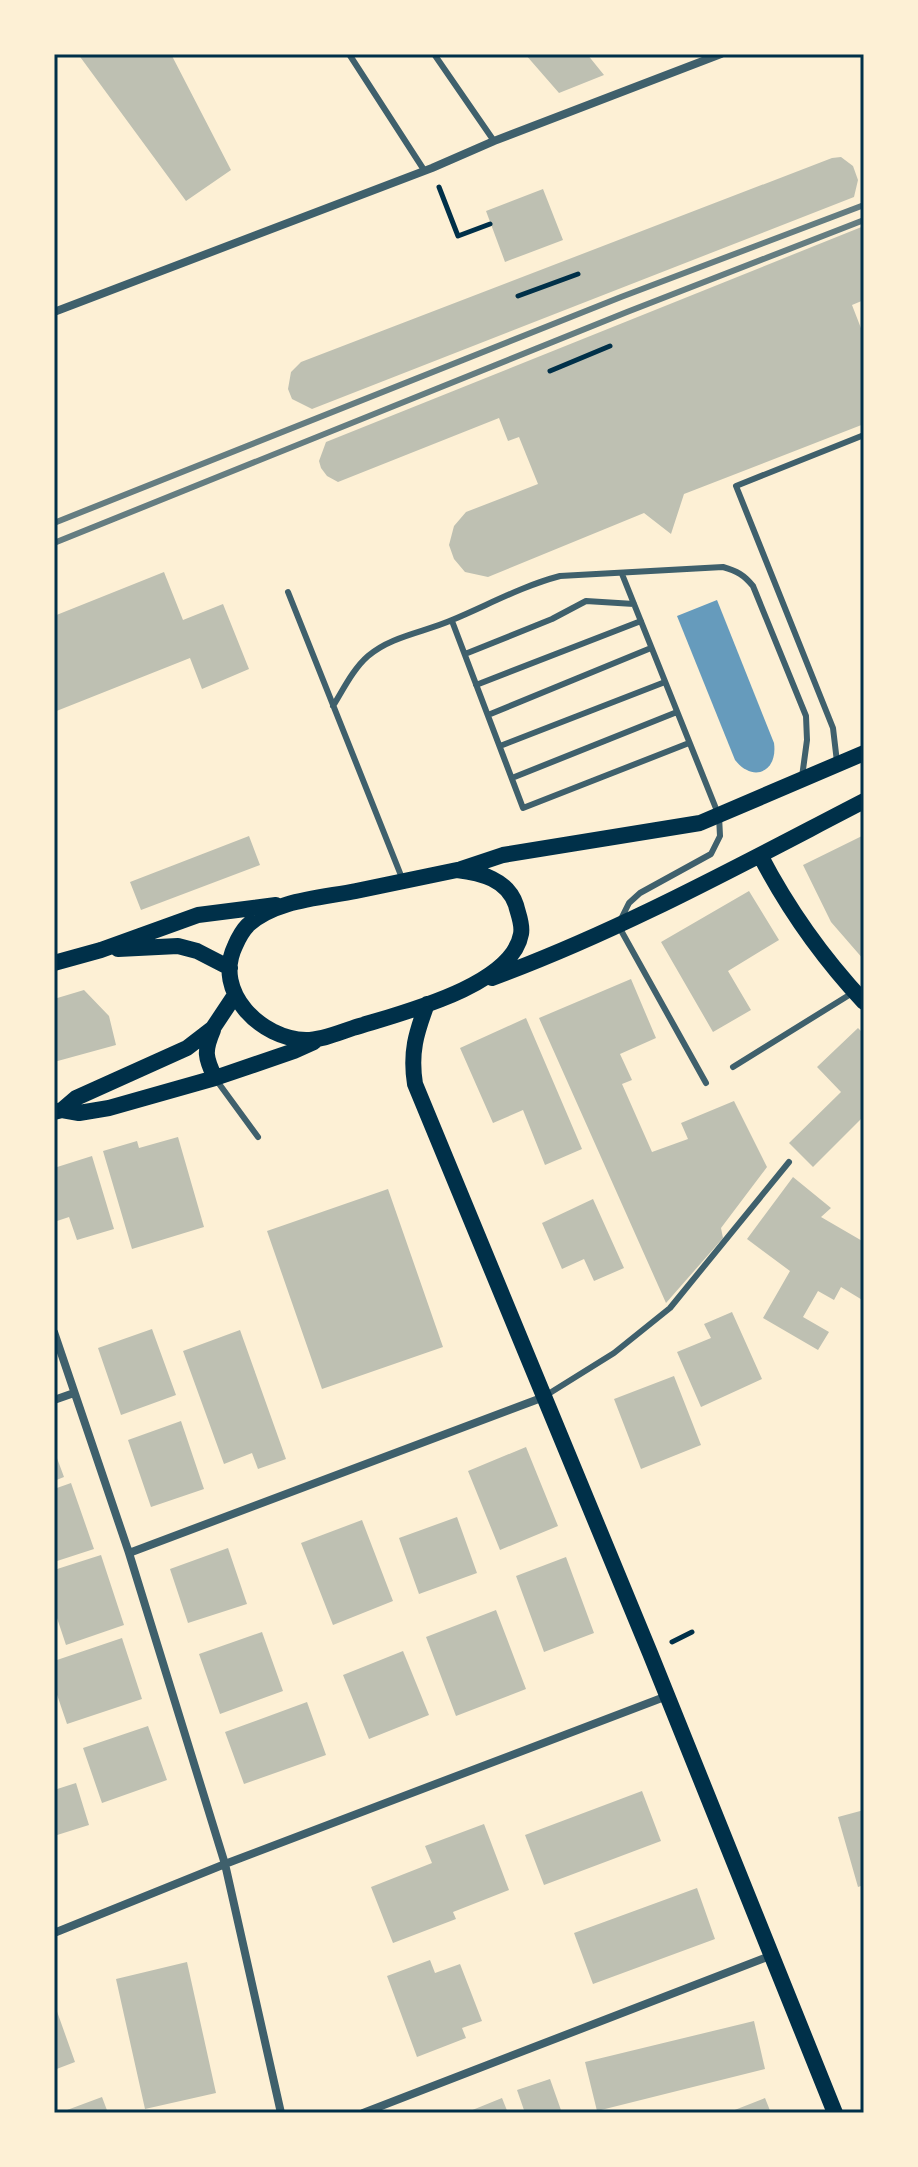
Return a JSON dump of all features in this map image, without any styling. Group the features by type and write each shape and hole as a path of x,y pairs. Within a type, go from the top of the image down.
{"main road":[{"path":"54,963 101,950 198,915 295,903 457,870 503,855 684,826 719,816 864,753"},
{"path":"58,1111 79,1113 109,1108 215,1078 542,960 864,801"},
{"path":"760,855 778,890 806,932 859,997"},
{"path":"457,870 488,876 499,882 513,897 521,921 522,932 510,958 479,983"},
{"path":"295,903 268,911 247,926 230,955 235,995 248,1013 275,1032 290,1038 323,1038"},
{"path":"101,950 178,946 197,951 230,968"},
{"path":"215,1078 206,1045 213,1028 235,995"},
{"path":"427,1004 415,1037 412,1065 415,1084 545,1396 835,2113"},
{"path":"58,1111 76,1098 187,1048 213,1028"}],"street":[{"path":"54,312 721,54"},
{"path":"54,1332 129,1553 225,1864 281,2113"},
{"path":"54,1400 74,1393"},
{"path":"129,1553 545,1396"},
{"path":"54,1933 225,1864 667,1696"},
{"path":"363,2113 770,1956"}],"lane":[{"path":"349,54 428,169"},
{"path":"434,54 494,141"},
{"path":"838,765 833,728 736,486 864,435"},
{"path":"333,706 366,657 391,642 452,621 549,579 723,567 735,570 753,586 806,716 807,740 802,779"},
{"path":"622,574 719,816 720,836 711,854 640,893 629,903 618,925 706,1083"},
{"path":"288,592 403,881"},
{"path":"465,654 552,619 586,601 634,604"},
{"path":"452,621 523,808 689,743"},
{"path":"476,685 641,621"},
{"path":"488,715 651,648"},
{"path":"500,746 665,682"},
{"path":"512,778 677,712"},
{"path":"733,1067 859,997"},
{"path":"215,1078 258,1137"},
{"path":"545,1396 614,1353 670,1308 789,1162"}],"path":[{"path":"428,169 458,236 490,224"},
{"path":"518,296 578,274"},
{"path":"550,371 610,346"}],"water":[{"path":"717,600 774,743 772,761 763,771 749,771 735,760 677,616"}],"building":[{"path":"78,54 171,54 231,170 186,201"},
{"path":"525,54 587,54 604,75 559,93"},
{"path":"841,157 853,166 858,180 854,197 312,409 292,399 288,389 291,372 301,362"},
{"path":"543,189 563,240 505,262 486,211"},
{"path":"864,226 864,300 852,305 864,336 864,424 684,494 671,534 644,513 488,577 465,572 454,559 449,545 454,526 466,512 538,484 519,437 508,441 499,418 338,482 321,468 319,461 326,442"},
{"path":"164,572 183,620 223,604 249,669 202,689 190,658 54,712 54,616"},
{"path":"864,835 864,960 831,922 803,865"},
{"path":"249,836 260,865 141,910 130,882"},
{"path":"749,891 779,940 728,971 751,1010 713,1032 661,942"},
{"path":"631,979 656,1038 620,1054 632,1080 622,1084 652,1152 688,1139 681,1123 734,1101 767,1167 721,1228 723,1238 666,1303 539,1018"},
{"path":"84,990 109,1016 116,1045 54,1062 54,999"},
{"path":"526,1018 582,1149 545,1165 523,1110 493,1123 460,1048"},
{"path":"858,1028 864,1034 864,1116 813,1167 789,1143 841,1092 817,1067"},
{"path":"178,1137 204,1227 132,1249 103,1151 137,1141 139,1148"},
{"path":"92,1156 114,1229 77,1240 69,1217 54,1222 54,1168"},
{"path":"793,1177 831,1208 821,1217 864,1242 864,1301 841,1287 834,1300 818,1291 803,1317 829,1332 818,1350 763,1318 790,1271 747,1239"},
{"path":"388,1189 443,1347 322,1389 267,1231"},
{"path":"593,1199 624,1268 594,1281 584,1259 562,1269 542,1223"},
{"path":"732,1312 762,1379 701,1407 677,1352 711,1338 704,1324"},
{"path":"152,1329 176,1395 121,1415 98,1348"},
{"path":"240,1330 286,1459 258,1469 252,1453 224,1464 183,1351"},
{"path":"674,1376 701,1445 641,1469 614,1399"},
{"path":"181,1421 204,1489 151,1507 128,1440"},
{"path":"526,1447 558,1526 500,1550 468,1471"},
{"path":"54,1450 64,1477 54,1481"},
{"path":"71,1483 94,1549 54,1562 54,1489"},
{"path":"457,1517 477,1573 419,1594 399,1538"},
{"path":"362,1520 393,1601 333,1625 301,1543"},
{"path":"228,1548 247,1604 188,1623 170,1569"},
{"path":"101,1555 124,1625 66,1645 54,1609 54,1570"},
{"path":"566,1557 594,1633 544,1652 516,1576"},
{"path":"496,1610 526,1689 456,1716 426,1637"},
{"path":"262,1632 283,1691 220,1714 199,1654"},
{"path":"122,1638 142,1699 67,1724 54,1686 54,1661"},
{"path":"403,1651 429,1715 369,1739 343,1675"},
{"path":"307,1702 326,1755 244,1784 225,1732"},
{"path":"148,1726 167,1780 102,1803 83,1748"},
{"path":"76,1783 89,1825 54,1836 54,1790"},
{"path":"642,1791 661,1841 544,1885 525,1835"},
{"path":"864,1810 864,1885 858,1887 838,1817"},
{"path":"484,1824 509,1890 453,1912 456,1919 393,1943 371,1887 432,1863 425,1846"},
{"path":"697,1888 715,1939 593,1984 574,1933"},
{"path":"430,1960 435,1973 460,1964 482,2021 462,2028 466,2038 417,2057 387,1976"},
{"path":"187,1962 216,2093 145,2109 116,1979"},
{"path":"54,2003 75,2062 54,2070"},
{"path":"754,2021 765,2069 597,2111 585,2062"},
{"path":"550,2079 562,2113 525,2113 517,2090"},
{"path":"102,2097 108,2113 59,2113"},
{"path":"502,2098 508,2113 465,2113"},
{"path":"765,2098 771,2113 727,2113"}],"railway":[{"path":"54,523 621,297 864,205"},
{"path":"54,543 864,220"}]}
